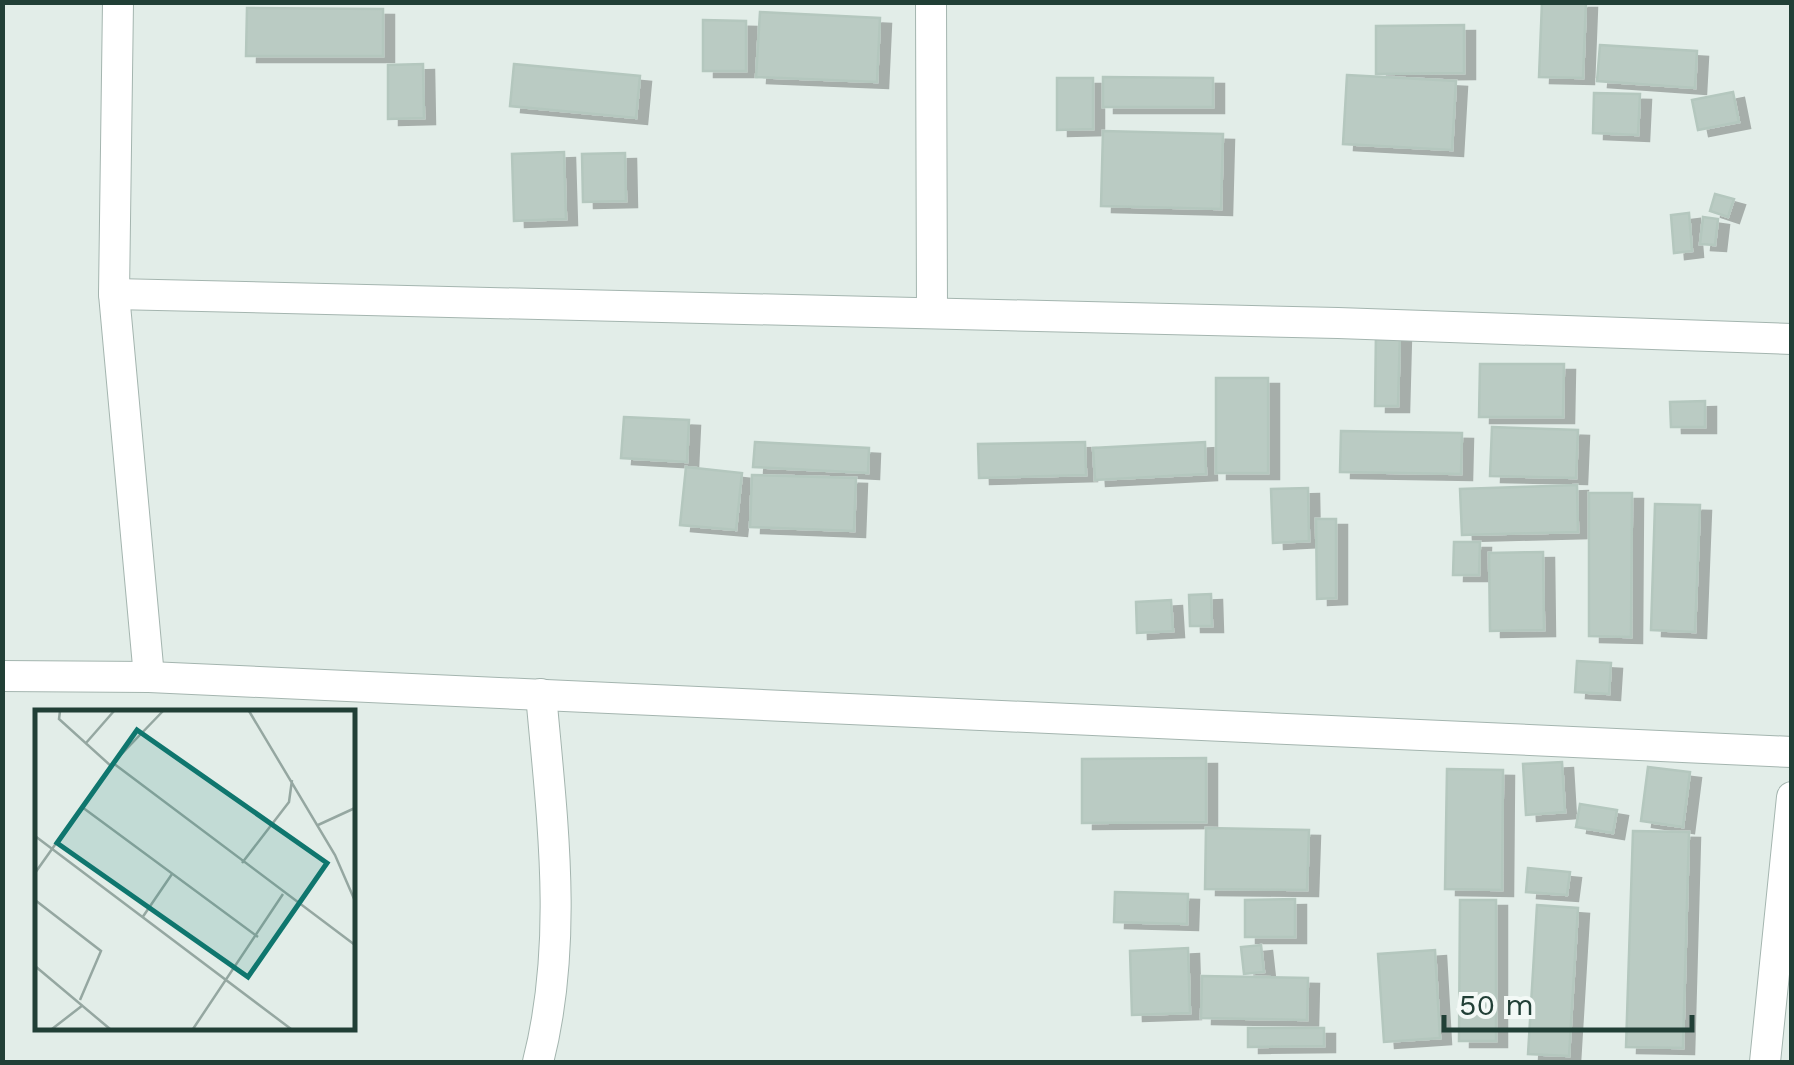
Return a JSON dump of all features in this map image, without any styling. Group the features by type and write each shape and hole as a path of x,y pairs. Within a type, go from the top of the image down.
{"street":[{"path":"118,2 114,294 150,677"},
{"path":"930,2 932,313"},
{"path":"114,294 1792,339"},
{"path":"2,676 150,677 1792,752"},
{"path":"538,1062 550,1013 556,959 556,857 541,694"},
{"path":"1765,1062 1792,797"}],"building":[{"path":"1542,2 1586,2 1583,78 1539,77"},
{"path":"247,8 383,9 383,56 246,56"},
{"path":"760,12 880,18 877,82 756,77"},
{"path":"703,20 746,21 746,71 703,71"},
{"path":"1464,25 1464,73 1376,74 1376,26"},
{"path":"1600,45 1697,51 1695,88 1597,81"},
{"path":"423,64 424,118 388,119 388,65"},
{"path":"514,64 640,76 636,118 510,106"},
{"path":"1347,75 1456,81 1452,150 1343,144"},
{"path":"1103,77 1213,78 1213,107 1103,107"},
{"path":"1057,78 1093,78 1093,129 1057,130"},
{"path":"1733,92 1739,122 1698,130 1692,100"},
{"path":"1594,93 1640,94 1638,135 1593,133"},
{"path":"1103,131 1223,134 1221,209 1101,206"},
{"path":"564,152 566,219 514,221 512,154"},
{"path":"625,153 626,201 583,202 582,154"},
{"path":"1715,194 1734,199 1728,217 1710,211"},
{"path":"1689,213 1692,251 1674,253 1671,215"},
{"path":"1703,217 1718,219 1715,245 1700,244"},
{"path":"1376,331 1400,331 1398,406 1375,406"},
{"path":"1480,364 1564,364 1563,417 1479,417"},
{"path":"1216,378 1268,378 1268,473 1216,473"},
{"path":"1705,401 1705,427 1671,427 1670,402"},
{"path":"624,417 689,420 687,462 621,458"},
{"path":"1492,427 1578,430 1576,478 1490,476"},
{"path":"1341,431 1462,433 1461,474 1340,472"},
{"path":"755,442 869,448 868,473 753,467"},
{"path":"1085,442 1086,475 979,478 978,444"},
{"path":"1205,442 1206,474 1095,480 1093,448"},
{"path":"686,467 742,473 736,530 680,525"},
{"path":"752,475 856,478 854,531 750,527"},
{"path":"1577,485 1578,532 1462,535 1460,489"},
{"path":"1308,488 1309,541 1273,543 1271,489"},
{"path":"1589,493 1632,493 1631,637 1589,636"},
{"path":"1655,504 1700,505 1695,632 1651,630"},
{"path":"1316,519 1336,519 1336,598 1317,599"},
{"path":"1454,542 1480,542 1479,575 1453,575"},
{"path":"1543,552 1544,630 1490,631 1489,553"},
{"path":"1211,594 1212,626 1190,626 1189,595"},
{"path":"1171,600 1173,631 1137,633 1136,602"},
{"path":"1577,661 1611,663 1609,694 1575,692"},
{"path":"1206,758 1206,822 1082,823 1082,759"},
{"path":"1562,762 1565,812 1526,815 1523,764"},
{"path":"1648,767 1690,772 1683,827 1641,821"},
{"path":"1447,769 1503,770 1502,890 1445,889"},
{"path":"1580,804 1617,810 1613,833 1576,827"},
{"path":"1206,828 1309,830 1307,890 1205,889"},
{"path":"1633,831 1689,832 1683,1048 1626,1047"},
{"path":"1528,868 1570,872 1567,895 1526,892"},
{"path":"1115,892 1188,894 1187,924 1114,922"},
{"path":"1295,899 1295,937 1245,937 1245,900"},
{"path":"1460,900 1496,900 1496,1041 1459,1041"},
{"path":"1537,905 1578,908 1569,1056 1528,1054"},
{"path":"1261,945 1264,972 1244,974 1241,947"},
{"path":"1188,948 1190,1013 1132,1015 1130,951"},
{"path":"1435,950 1440,1038 1384,1042 1378,954"},
{"path":"1202,976 1308,978 1307,1020 1201,1018"},
{"path":"1248,1028 1324,1028 1324,1046 1248,1047"}]}
